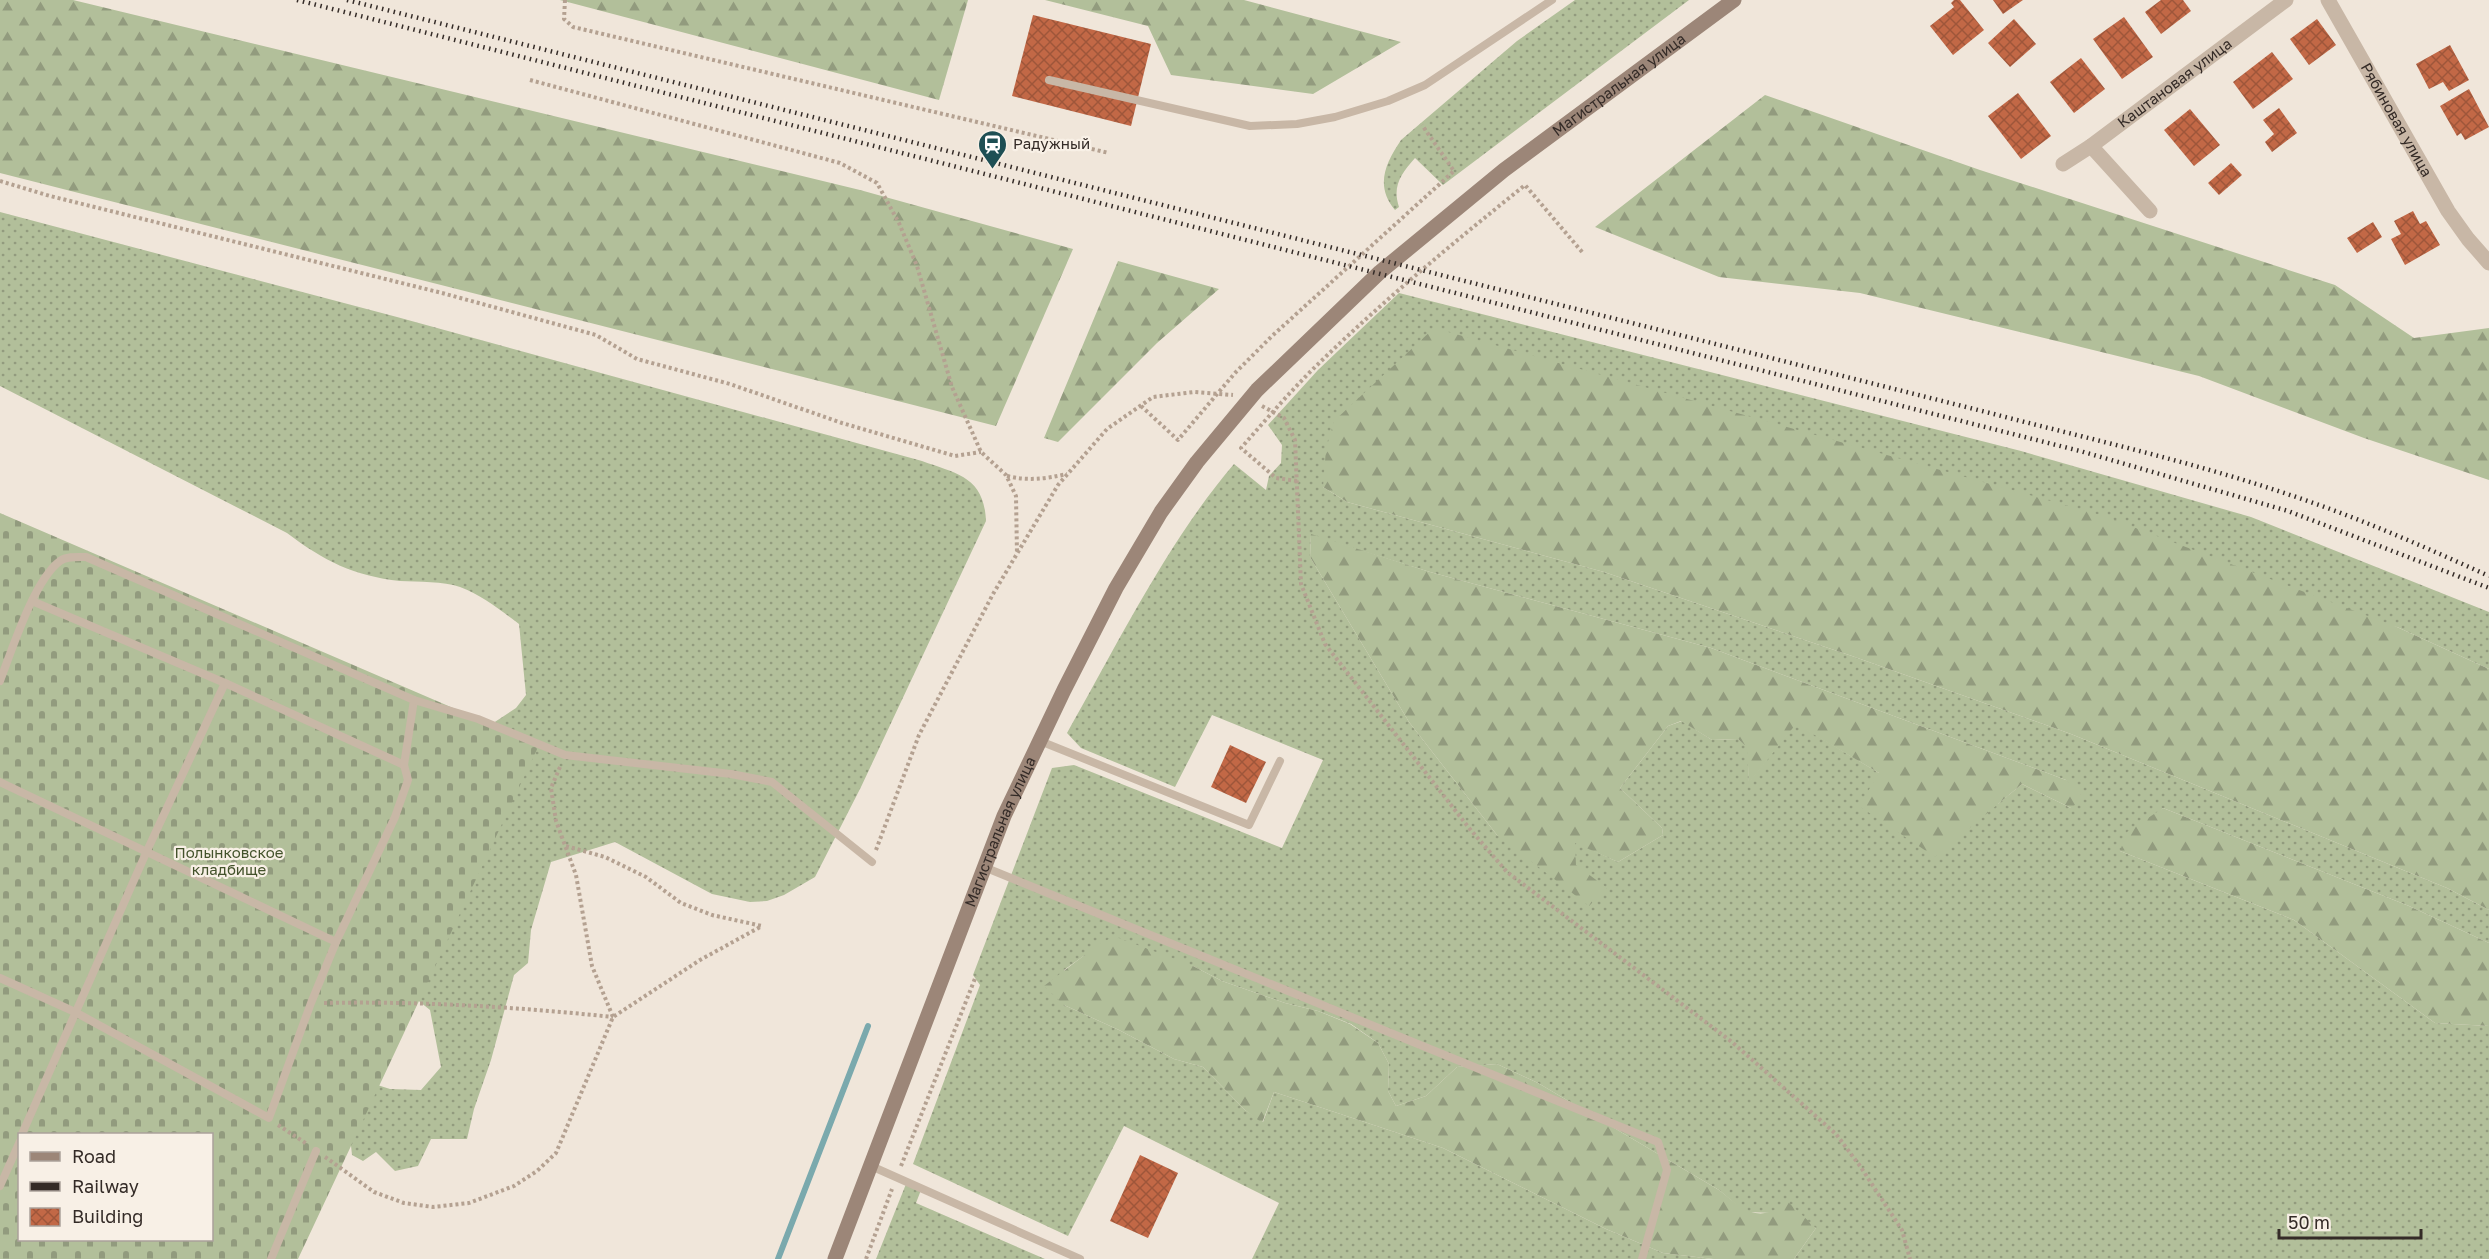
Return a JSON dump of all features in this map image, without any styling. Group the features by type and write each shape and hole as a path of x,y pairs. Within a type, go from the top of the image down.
{"main road":[{"name":"Магистральная улица","path":"835,1259 1004,816 1122,579 1161,513 1220,434 1264,383 1380,272 1504,170 1734,0"}],"street":[{"name":"Каштановая улица","path":"2063,164 2091,146 2286,0"},
{"name":"Рябиновая улица","path":"2328,0 2390,111 2468,239 2489,264"},
{"path":"2091,146 2150,211"}],"lane":[{"path":"1049,80 1250,126 1297,124 1335,117 1388,101 1425,85 1552,0"},
{"path":"0,681 32,601 49,573 60,561 73,557 86,557 414,700 478,719 565,755 731,774 772,782 872,862"},
{"path":"32,601 225,683 404,765"},
{"path":"22,1133 146,853 225,683"},
{"path":"0,978 75,1012 269,1118 336,942 395,817 408,780 404,765 414,700"},
{"path":"1040,741 1249,825 1280,761"},
{"path":"0,782 336,942"},
{"path":"984,867 1658,1142 1667,1170 1642,1259"},
{"path":"0,1186 18,1146"},
{"path":"271,1259 316,1151"},
{"path":"871,1166 1080,1259"}],"path":[{"path":"565,0 564,19 573,27 1109,153"},
{"path":"530,80 840,163 877,183 899,223 917,266 952,387 981,452 1006,475 1016,496 1017,554"},
{"path":"1141,406 1178,440 1235,373 1272,336 1454,171 1422,125"},
{"path":"0,181 50,196 442,293 596,335 637,359 730,384 842,423 955,456 981,452"},
{"path":"1297,481 1276,478 1241,448 1319,363 1390,297 1525,185 1583,253"},
{"path":"872,862 920,735 993,594 1058,486 1107,429 1153,397 1194,392 1244,396"},
{"path":"1254,402 1284,418 1295,440 1301,584 1325,644 1400,742 1506,872 1732,1042 1836,1134 1902,1230 1910,1259"},
{"path":"1006,475 1023,480 1068,474"},
{"path":"565,755 551,788 556,821 576,875 592,966 613,1017"},
{"path":"269,1118 374,1192 404,1203 433,1207 469,1203 493,1196 537,1171 556,1153 613,1017 700,960 762,926 712,915 681,903 646,877 605,857 566,846"},
{"path":"866,1259 976,976"},
{"path":"311,1003 391,1002 555,1011 613,1017"}],"green space":[{"path":"0,0 73,0 860,190 1073,249 996,426 0,173"},
{"path":"560,0 968,0 939,100"},
{"path":"1045,0 1244,0 1401,42 1313,94 1171,75 1148,26"},
{"path":"1575,0 1689,0 1443,185 1415,158 1397,186 1399,207 1395,210 1385,192 1384,175 1390,158 1401,140 1517,41"},
{"path":"1765,95 1980,170 2335,285 2414,338 2489,328 2489,480 2364,438 2199,376 1860,293 1719,277 1595,227"},
{"path":"0,212 397,317 922,461 967,479 980,495 986,521 861,787 815,877 784,895 767,901 750,902 712,894 615,842 551,862 531,930 528,963 514,975 467,1139 431,1139 418,1166 395,1171 376,1152 363,1161 352,1155 349,1127 368,1082 390,1089 421,1090 441,1067 430,1010 405,990 437,760 516,708 526,695 519,624 498,608 460,587 439,583 383,579 340,566 314,552 287,533 0,386"},
{"path":"1118,261 1219,289 1157,343 1058,442 1044,438"},
{"path":"1399,293 2021,451 2251,517 2489,612 2489,669 2397,627 1323,487 1347,502 1604,572 1852,656 2071,734 2447,888 2489,910 2489,943 2409,906 2163,808 2120,851 2294,920 2435,1023 2489,1026 2489,1259 1794,1259 1816,1228 1773,1213 1745,1212 1719,1190 1538,1083 1497,1064 1457,1067 1426,1096 1396,1106 1388,1091 1389,1064 1378,1043 1351,1024 1318,1011 1285,1003 1222,981 1193,966 1085,955 1064,970 1064,1005 1174,1059 1203,1067 1245,1110 1263,1122 1274,1092 1443,1148 1606,1229 1663,1253 1713,1259 1252,1259 1279,1203 1124,1126 1068,1236 913,1164 980,985 973,975 1052,768 1074,765 1282,848 1323,760 1212,715 1175,787 1081,748 1067,733 1165,560 1210,494 1234,464 1266,490 1269,476 1281,463 1282,445 1268,425 1318,370","holes":["1311,535 1430,572 1711,648 2066,780 2071,808 2022,784 1998,804 1879,773 1796,723 1749,782 1748,747 1738,739 1712,740 1682,721 1668,726 1620,788 1662,828 1663,835 1618,862 1575,842 1575,865 1497,835 1409,722 1310,557"]},
{"path":"1434,328 2104,516 2397,627 2489,669 2489,910 2447,888 2071,734 1852,656 1604,572 1347,502 1323,487 1326,449 1334,421"},
{"name":"Полынковское кладбище","path":"0,513 539,745 298,1259 0,1259"},
{"path":"1311,534 1430,572 1711,648 2066,780 2079,791 2083,799 2071,808 2022,784 1935,857 1859,806 1879,773 1796,724 1749,783 1747,747 1738,739 1712,740 1681,721 1668,726 1620,788 1662,828 1663,835 1618,862 1575,843 1576,865 1607,888 1589,906 1497,835 1409,722 1310,557"},
{"path":"2163,808 2409,906 2489,943 2489,1026 2435,1023 2294,920 2120,851 2127,832"},
{"path":"1119,938 1193,966 1222,981 1285,1003 1318,1011 1350,1024 1378,1043 1389,1064 1388,1091 1396,1106 1426,1096 1457,1067 1497,1064 1538,1083 1719,1190 1744,1209 1760,1213 1768,1212 1788,1202 1816,1228 1794,1259 1713,1259 1663,1253 1606,1229 1443,1148 1274,1092 1262,1123 1245,1110 1203,1067 1174,1059 1064,1005 1044,986 1099,944 1109,939"},
{"path":"906,1184 921,1190 916,1203 1045,1259 876,1259"}],"building":[{"path":"1954,0 1960,0 1984,30 1953,55 1930,26 1954,7 1951,3"},
{"path":"1993,0 2023,0 2003,14"},
{"path":"2161,0 2183,0 2191,11 2161,34 2145,12"},
{"path":"1033,15 1151,44 1131,126 1012,96"},
{"path":"2124,17 2153,57 2122,79 2093,39"},
{"path":"2014,19 2036,44 2010,67 1988,43"},
{"path":"2317,19 2336,45 2309,65 2290,39"},
{"path":"2450,45 2469,80 2449,91 2443,82 2429,89 2416,64"},
{"path":"2272,52 2293,79 2253,109 2233,82"},
{"path":"2081,58 2105,89 2074,113 2050,82"},
{"path":"2469,89 2489,127 2465,140 2461,133 2457,136 2440,106"},
{"path":"2018,93 2051,136 2021,159 1988,116"},
{"path":"2279,108 2297,133 2272,152 2265,142 2274,134 2263,120"},
{"path":"2190,109 2220,145 2194,166 2164,130"},
{"path":"2231,163 2242,175 2219,195 2208,183"},
{"path":"2413,211 2420,224 2426,221 2440,245 2405,265 2391,239 2401,234 2394,221"},
{"path":"2373,222 2382,237 2357,253 2347,238"},
{"path":"1230,745 1266,762 1246,803 1211,787"},
{"path":"1140,1155 1178,1173 1148,1238 1110,1221"}],"waterway":[{"path":"778,1259 868,1026"}],"railway":[{"path":"297,0 2080,451 2288,511 2489,588"},
{"path":"347,0 2184,463 2261,485 2323,507 2489,576"}],"place":[{"name":"Радужный","path":"992,170"}]}
